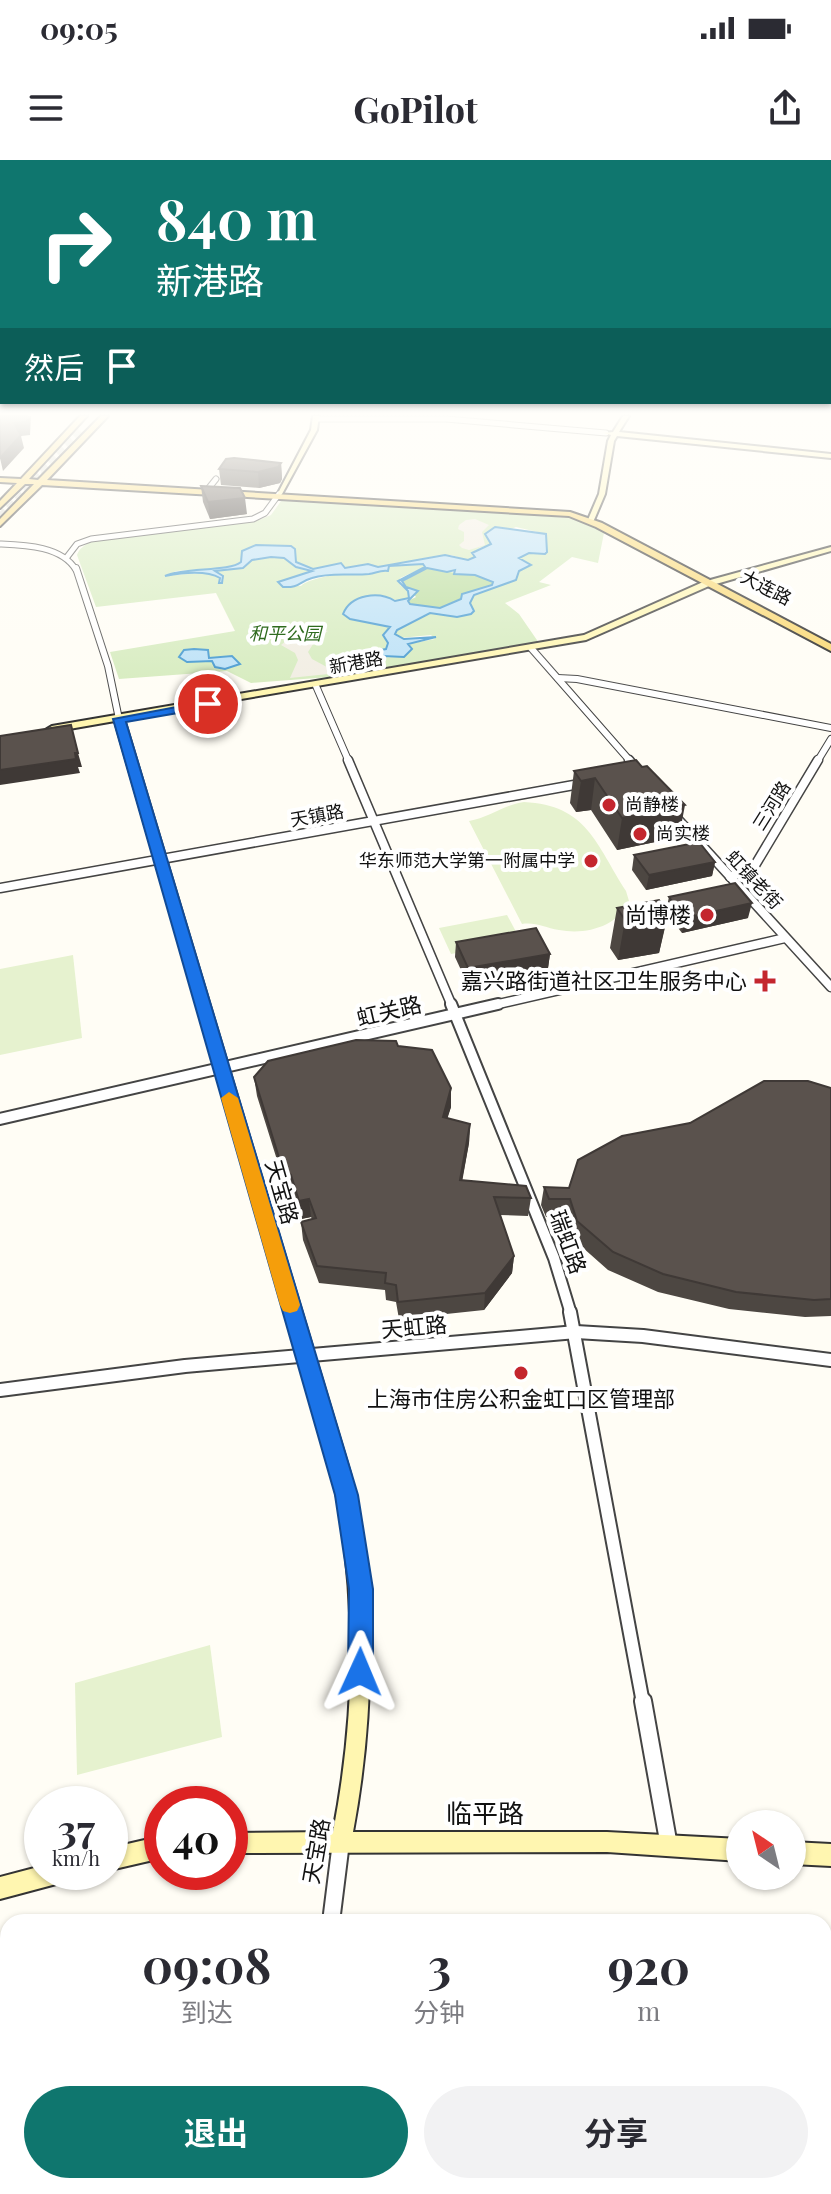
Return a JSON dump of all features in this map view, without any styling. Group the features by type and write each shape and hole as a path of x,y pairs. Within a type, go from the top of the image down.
{"main road":[{"name":"大连路","path":"533,511 591,517 831,639"},
{"name":"大连路","path":"591,517 706,584 831,648"}],"street":[{"path":"0,544 31,547 67,557 77,544 91,539 253,519 267,511"},
{"path":"591,511 591,517"},
{"path":"591,517 594,511"},
{"name":"新港路","path":"45,730 316,686 531,648 601,632 706,584 831,549"},
{"name":"天宝路","path":"67,557 75,566 89,603 159,860 347,1495 361,1589 360,1672 347,1813 332,1914"},
{"path":"531,648 637,766 639,774 625,777"},
{"path":"558,678 577,679 831,728"},
{"name":"瑞虹路","path":"316,686 456,1014 554,1258 576,1332 669,1846"},
{"name":"三河路","path":"730,877 754,867 831,739"},
{"name":"天镇路","path":"0,888 595,781"},
{"name":"虹镇老街","path":"670,810 831,987"},
{"name":"虹关路","path":"0,1119 785,938"},
{"name":"天虹路","path":"0,1390 185,1366 576,1332 702,1343 831,1360"},
{"name":"临平路","path":"248,1843 607,1842 726,1849"},
{"path":"806,1854 831,1855"},
{"path":"0,1888 24,1882"}],"green space":[{"name":"和平公园","path":"274,511 473,511 569,518 584,521 604,533 598,563 572,557 539,582 551,585 505,603 519,614 539,643 330,677 251,683 227,671 119,679 110,652 235,631 216,593 96,607 77,555 82,547 110,537 259,520","holes":["516,527 546,534 545,554 529,553 518,558 530,565 519,571 516,580 474,595 470,603 471,614 457,617 430,613 397,630 395,634 400,638 431,635 435,639 408,644 404,657 336,658 386,649 390,627 350,619 343,614 357,598 365,596 392,600 410,598 408,591 400,585 400,578 425,567 424,564 322,577 301,586 278,582 313,571 296,567 284,558 252,560 243,568 215,571 224,580 219,582 220,578 209,573 169,575 176,571 233,567 241,562 242,551 260,545 291,546 295,549 296,562 313,569 341,563 345,568 368,564 378,567 451,555 468,560 476,556 479,548 491,544 488,538"]},
{"path":"427,568 493,582 492,585 462,594 461,599 440,608 410,604 408,601 416,597 402,582"},
{"path":"524,802 562,811 587,830 626,891 629,901 617,917 600,927 580,931 522,924 469,821"},
{"path":"507,915 521,941 451,954 439,928"},
{"path":"73,955 82,1038 0,1055 0,969"},
{"path":"210,1645 222,1737 77,1775 75,1683"}],"shaded area":[{"path":"475,519 489,525 482,532 485,545 469,550 462,548 459,545 464,541 464,532 458,529 459,525"},
{"path":"323,630 328,631 317,638 308,652 312,659 338,673 290,678 298,660 295,653 281,645 286,641 306,640"}],"water":[{"path":"495,527 546,534 547,552 529,553 519,558 531,565 519,571 516,580 474,595 470,603 474,611 471,614 457,617 430,613 397,630 395,634 404,639 436,637 408,644 412,649 404,657 383,656 338,663 335,658 386,649 388,643 383,635 390,627 350,619 343,614 352,602 366,596 381,596 395,601 409,598 408,591 398,581 425,567 423,564 389,566 388,571 369,574 319,576 289,587 283,587 278,582 312,571 296,567 284,558 252,560 243,568 215,571 223,576 222,583 219,583 220,578 201,573 165,576 235,565 241,562 242,551 256,545 291,546 295,549 296,562 313,569 341,563 345,568 368,564 378,567 445,555 468,560 475,557 472,553 491,544 485,534","holes":["427,568 447,572 455,570 454,574 475,575 493,582 492,585 462,594 461,599 440,608 410,604 408,601 418,591 406,587 402,581"]},
{"path":"184,650 208,650 209,658 232,656 240,664 225,669 215,667 212,661 187,662 179,657"}],"building":[{"path":"71,725 78,753 75,753 76,759 0,770 0,736"},
{"path":"636,760 642,767 647,766 685,805 622,818 595,778 581,781 574,771"},
{"path":"699,842 715,862 649,875 634,855"},
{"path":"735,883 752,903 685,918 669,897"},
{"path":"659,900 668,912 625,920 617,908"},
{"path":"536,928 550,954 468,968 456,942"},
{"path":"356,1040 396,1041 398,1046 432,1050 451,1088 443,1117 470,1124 460,1180 526,1186 531,1198 494,1197 514,1256 485,1293 398,1302 396,1285 385,1283 386,1273 317,1266 301,1222 316,1218 309,1199 299,1201 291,1175 285,1177 254,1077 268,1061"},
{"path":"764,1081 808,1081 831,1088 831,1299 736,1292 663,1274 613,1252 577,1221 570,1199 549,1199 544,1187 569,1188 578,1160 622,1136 690,1123"}],"tunnel":[{"path":"0,517 6,511"}],"slow traffic":[{"path":"229,1098 290,1305"}],"place":[{"name":"尚静楼","path":"609,805"},
{"name":"尚实楼","path":"640,834"},
{"name":"华东师范大学第一附属中学","path":"591,861"},
{"name":"尚博楼","path":"707,915"},
{"name":"嘉兴路街道社区卫生服务中心","path":"765,981"},
{"name":"上海市住房公积金虹口区管理部","path":"521,1373"}],"route":[{"path":"208,704 119,719 347,1495 361,1589 360,1672"}]}
